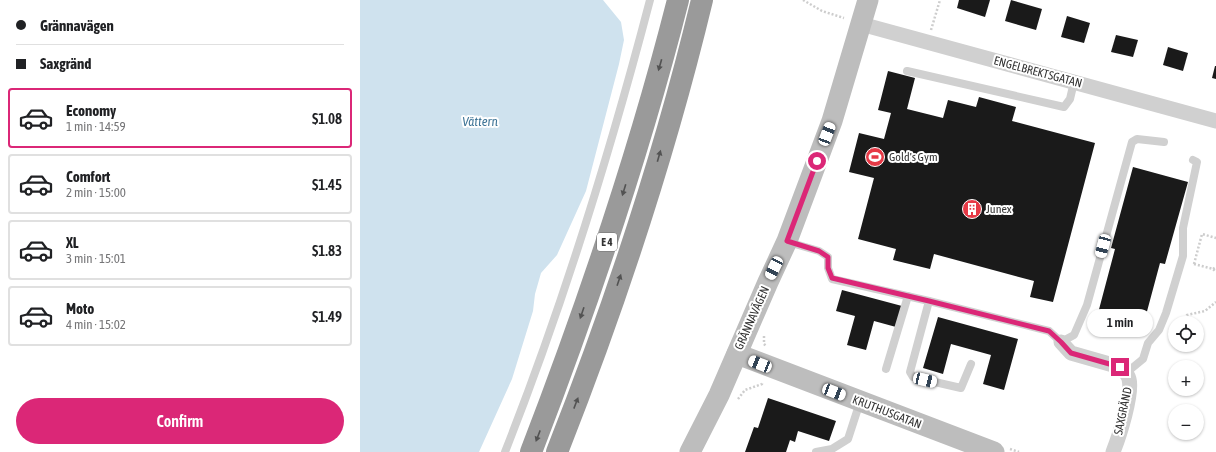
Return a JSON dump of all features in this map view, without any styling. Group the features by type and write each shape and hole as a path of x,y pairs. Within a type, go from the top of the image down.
{"highway":[{"name":"E 4","path":"531,452 556,390 623,195 678,0"},
{"name":"E 4","path":"557,452 579,396 646,203 695,32 702,0"}],"main road":[{"name":"GRÄNNAVÄGEN","path":"690,452 719,395 787,241 832,121 854,22 868,0"},
{"name":"KRUTHUSGATAN","path":"737,354 994,452"}],"street":[{"name":"ENGELBREKTSGATAN","path":"854,22 1216,121"},
{"name":"SAXGRÄND","path":"1061,342 1071,353 1120,367 1129,379 1129,397 1113,452"}],"lane":[{"path":"505,452 520,414 599,184 629,81 650,0"},
{"path":"907,71 1064,107 1070,99 1074,82"},
{"path":"787,241 819,251 828,257 828,268 832,278 1049,331 1061,342 1074,335 1087,305 1132,142 1137,139 1164,142"},
{"path":"1126,373 1143,359 1148,343 1158,330 1166,313 1184,256 1183,228 1197,162 1193,160"},
{"path":"886,369 908,296"},
{"path":"929,301 910,372 913,377 960,388 971,364"},
{"path":"816,452 832,449 848,439 860,402"}],"path":[{"path":"803,0 822,11 854,22"},
{"path":"927,42 940,0"},
{"path":"1194,264 1202,234 1216,238"},
{"path":"1182,261 1213,269 1216,272"},
{"path":"1187,316 1188,314 1205,311 1216,302"},
{"path":"736,402 745,390 762,384 769,367"}],"water":[{"name":"Vättern","path":"360,0 603,0 621,22 624,40 586,191 557,255 541,273 535,294 533,311 512,379 479,452 360,452"}],"building":[{"path":"959,0 990,0 985,17 957,8"},
{"path":"1011,0 1042,9 1036,30 1005,21"},
{"path":"1067,16 1090,23 1084,43 1061,37"},
{"path":"1116,35 1138,40 1133,57 1111,52"},
{"path":"1168,47 1188,53 1183,71 1163,65"},
{"path":"1216,66 1216,79 1212,78"},
{"name":"Junex","path":"888,71 915,78 907,109 943,118 948,100 976,107 979,97 1016,107 1012,121 1095,143 1053,302 1030,297 1034,281 934,254 930,269 893,260 896,249 858,239 874,178 849,172 859,133 884,139 891,113 878,110"},
{"path":"1133,167 1188,182 1165,264 1160,263 1142,330 1097,317 1115,249 1111,248"},
{"path":"842,290 902,306 896,327 874,321 866,350 847,345 855,316 836,311"},
{"path":"938,317 1018,339 1004,390 983,384 991,355 951,344 943,374 923,368"},
{"path":"768,398 836,421 829,441 798,431 795,442 790,440 786,452 745,452 754,427 758,428"}],"place":[{"name":"Gold's Gym","path":"875,157"},
{"name":"Junex","path":"972,209"}],"route":[{"path":"817,161 787,241 819,251 828,257 828,268 832,278 1049,331 1071,353 1120,367"}]}
